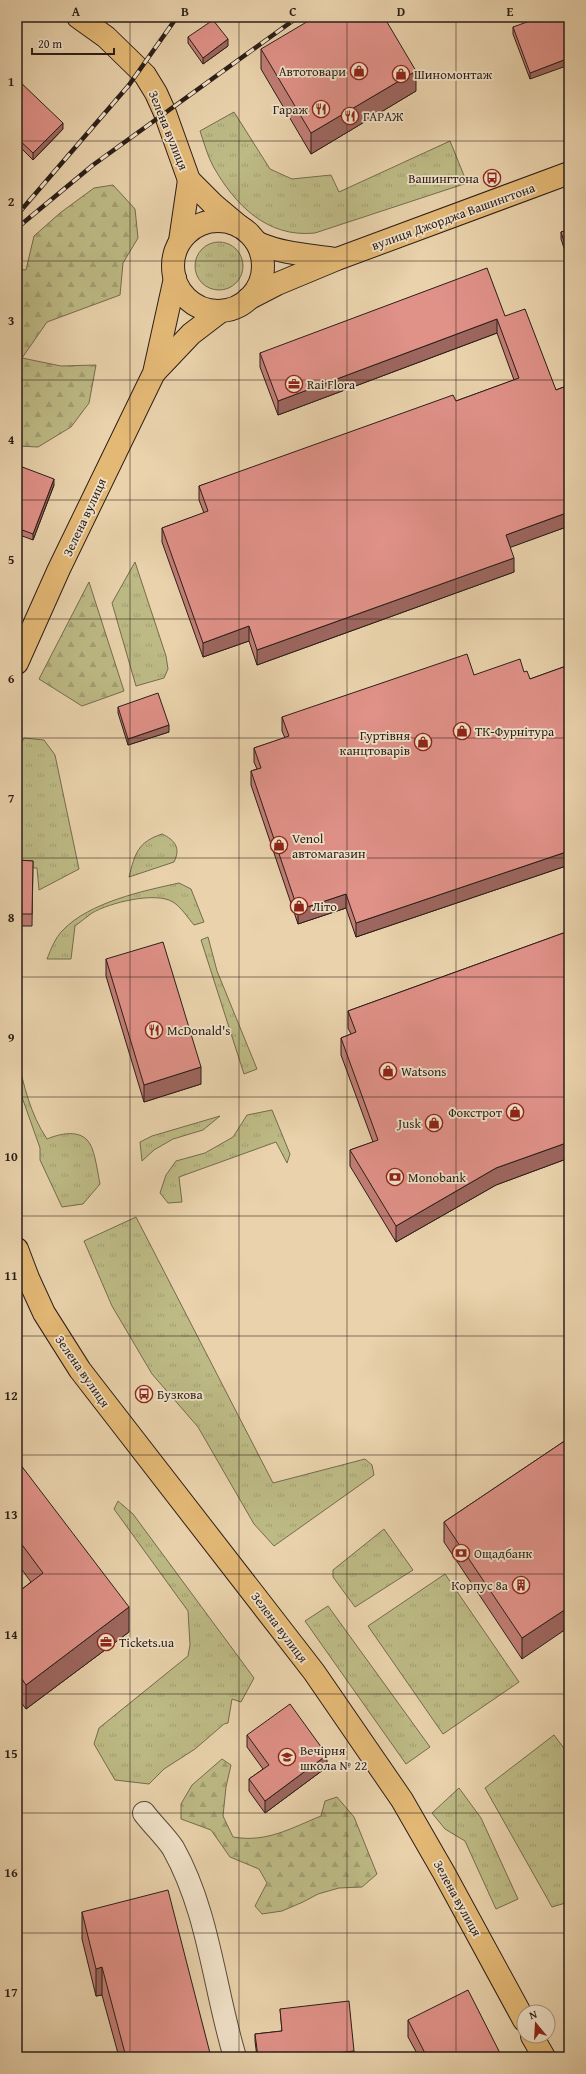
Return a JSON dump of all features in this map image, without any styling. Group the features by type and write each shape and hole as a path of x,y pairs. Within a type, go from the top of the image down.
{"main road":[{"name":"Зелена вулиця","path":"78,17 106,37 145,75 156,92 165,112 190,180 214,206 241,228"},
{"name":"вулиця Джорджа Вашингтона","path":"248,299 277,284 337,259 569,174"},
{"name":"Зелена вулиця","path":"180,241 190,180"},
{"path":"221,222 241,228 258,243 264,259 263,273 259,287 248,299 236,307 221,311 205,308 192,302 181,291 175,278 174,261 180,241 192,230 207,224 221,222"},
{"name":"вулиця Джорджа Вашингтона","path":"258,243 295,254 337,259"},
{"name":"Зелена вулиця","path":"17,663 62,562 154,373 175,278"},
{"name":"Зелена вулиця","path":"154,373 191,334 221,311"},
{"name":"Зелена вулиця","path":"17,1249 44,1313 80,1370 314,1672 402,1800 444,1873 516,2005"},
{"path":"537,2044 544,2057"}],"street":[{"path":"144,1813 172,1848 192,1891 209,1945 226,2024 236,2057"}],"green space":[{"path":"234,112 270,169 292,179 331,175 339,192 450,141 467,183 315,233 298,233 282,230 267,224 242,206 231,194 209,157 200,131"},
{"path":"113,185 135,209 138,238 123,263 120,295 47,322 22,358 61,366 96,365 89,403 71,427 38,447 17,446 17,269 26,270 34,236 60,213 94,188"},
{"path":"214,242 224,242 236,249 243,261 243,271 236,283 224,290 214,290 206,286 199,279 195,271 195,261 199,253 206,246"},
{"path":"135,562 166,656 168,669 164,678 136,686 112,603"},
{"path":"89,582 124,691 82,706 39,679"},
{"path":"24,738 44,740 55,755 79,869 39,890 37,868 17,867 17,752"},
{"path":"162,834 176,845 177,853 174,862 129,877 133,861 139,850 148,841"},
{"path":"179,883 191,889 204,922 194,925 176,904 165,899 144,898 120,902 92,913 75,926 71,959 47,959 60,933 74,920 87,912 118,899"},
{"path":"208,937 217,971 257,1069 244,1074 201,940"},
{"path":"17,1057 25,1089 36,1120 47,1139 58,1135 76,1134 86,1139 92,1148 100,1184 83,1204 62,1207 40,1160 40,1148 17,1083"},
{"path":"272,1110 290,1154 287,1163 276,1142 179,1177 182,1202 168,1203 160,1193 166,1175 176,1161 205,1153 233,1137 247,1115"},
{"path":"220,1116 203,1130 173,1139 154,1150 142,1161 140,1142 152,1136"},
{"path":"136,1217 273,1483 365,1459 372,1465 374,1475 274,1546 254,1524 198,1427 152,1374 112,1306 84,1241"},
{"path":"118,1501 133,1514 254,1678 241,1702 232,1699 228,1723 224,1724 195,1749 164,1769 149,1784 115,1780 94,1744 99,1728 188,1656 190,1645 188,1611 114,1509"},
{"path":"384,1529 413,1570 355,1607 333,1577 333,1570"},
{"path":"445,1574 519,1682 443,1734 368,1626"},
{"path":"328,1606 430,1747 406,1764 305,1621"},
{"path":"554,1735 569,1755 569,1902 552,1907 485,1788"},
{"path":"222,1759 231,1765 226,1787 223,1816 233,1837 257,1838 289,1830 321,1816 325,1801 337,1797 354,1817 377,1874 362,1887 339,1888 318,1894 282,1911 262,1914 255,1906 267,1883 259,1869 230,1857 211,1830 181,1819 181,1804 192,1785"},
{"path":"459,1788 481,1818 518,1899 496,1909 465,1841 445,1829 432,1813"}],"building":[{"path":"315,17 384,17 416,71 311,133 261,49"},
{"path":"541,17 562,17 569,36 569,58 530,73 513,27"},
{"path":"213,20 228,39 203,58 188,37"},
{"path":"17,79 63,123 33,153 17,138"},
{"path":"569,230 569,257 561,232"},
{"path":"487,268 505,316 525,309 556,390 569,385 569,512 506,535 514,558 257,650 249,626 203,643 162,528 208,511 199,486 453,395 456,401 519,378 497,319 278,401 260,353"},
{"path":"17,465 54,479 33,534 17,528"},
{"path":"467,654 474,675 520,659 524,672 527,671 530,679 569,665 569,851 356,923 346,894 298,910 251,771 261,768 254,748 289,736 282,717"},
{"path":"158,693 169,725 128,739 118,707"},
{"path":"17,860 33,861 32,914 17,914"},
{"path":"569,931 569,1142 496,1168 396,1226 350,1150 378,1140 341,1038 356,1032 348,1011"},
{"name":"McDonald's","path":"163,942 201,1067 144,1085 106,959"},
{"name":"Корпус 8а","path":"569,1438 569,1607 522,1638 444,1522"},
{"path":"17,1460 129,1607 26,1685 17,1672 17,1593 43,1573 17,1538"},
{"name":"Вечірня школа № 22","path":"290,1704 327,1755 265,1801 249,1779 269,1765 247,1735"},
{"path":"168,1890 211,2057 126,2057 102,1967 96,1969 82,1912"},
{"path":"468,1990 502,2057 427,2057 408,2020"},
{"path":"349,2001 354,2051 302,2057 258,2057 255,2034 282,2031 280,2009"}],"railway":[{"path":"17,215 129,85 177,17"},
{"path":"17,228 93,165 298,17"}],"place":[{"name":"Автотовари","path":"359,71"},
{"name":"Шиномонтаж","path":"401,74"},
{"name":"Гараж","path":"321,109"},
{"name":"ГАРАЖ","path":"350,116"},
{"name":"Вашингтона","path":"492,178"},
{"name":"Rai Flora","path":"294,384"},
{"name":"ТК-Фурнітура","path":"462,731"},
{"name":"Гуртівня канцтоварів","path":"423,742"},
{"name":"Venol автомагазин","path":"279,845"},
{"name":"Літо","path":"299,906"},
{"name":"McDonald's","path":"154,1030"},
{"name":"Watsons","path":"388,1071"},
{"name":"Фокстрот","path":"515,1112"},
{"name":"Jusk","path":"434,1123"},
{"name":"Monobank","path":"395,1177"},
{"name":"Бузкова","path":"144,1394"},
{"name":"Ощадбанк","path":"461,1553"},
{"name":"Корпус 8а","path":"521,1585"},
{"name":"Tickets.ua","path":"106,1642"},
{"name":"Вечірня школа № 22","path":"287,1757"}]}
